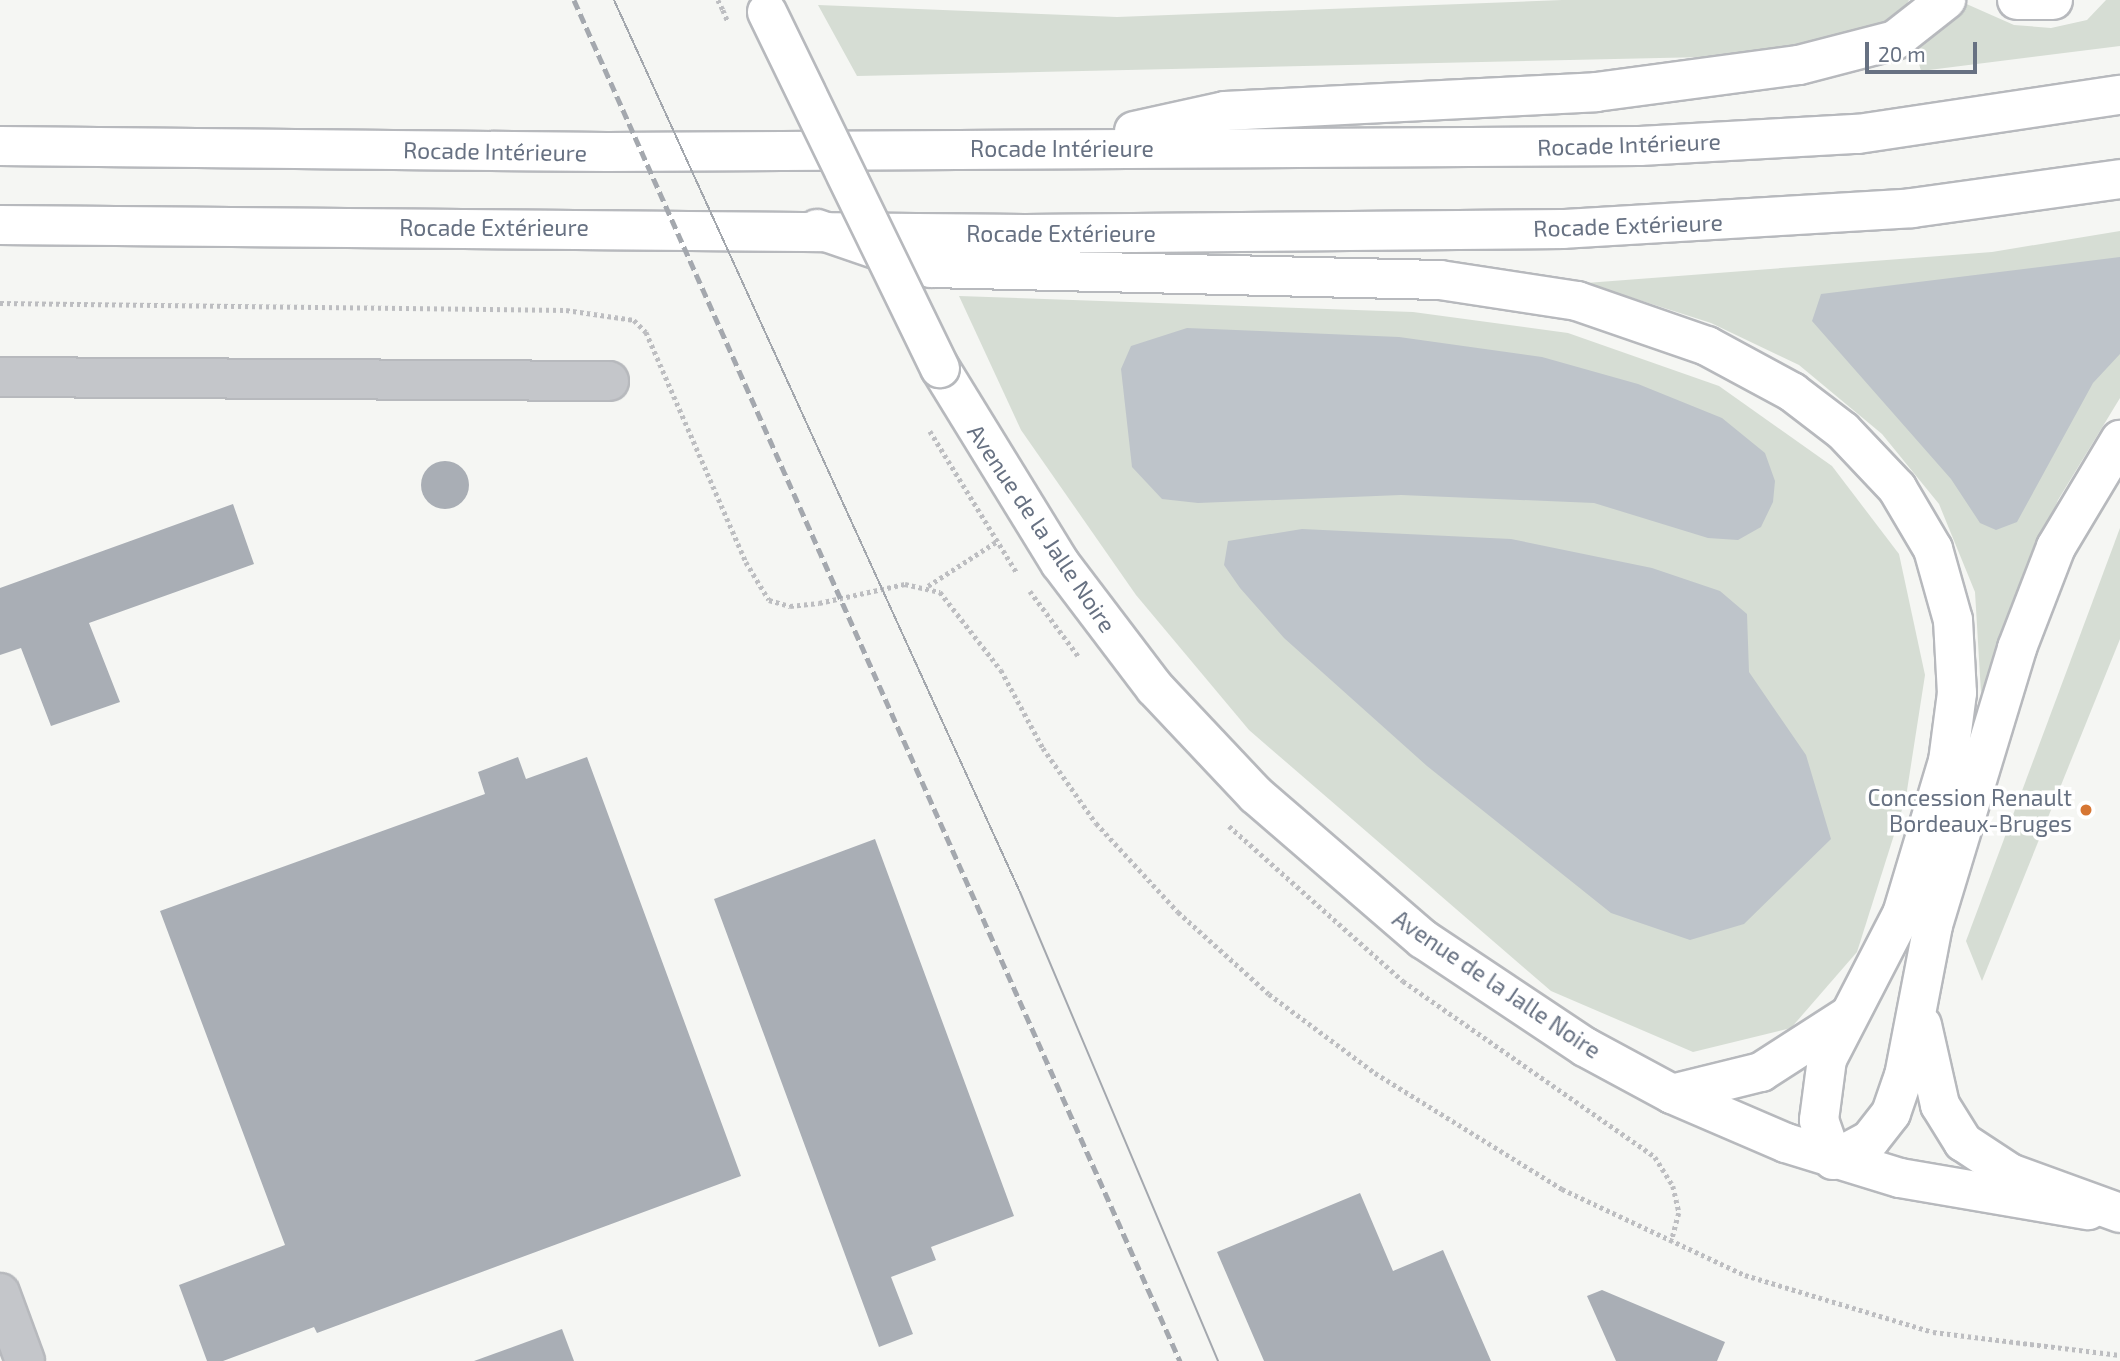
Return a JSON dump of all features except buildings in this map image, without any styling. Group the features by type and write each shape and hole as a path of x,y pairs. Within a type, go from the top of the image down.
{"main road":[{"path":"1063,147 1225,111 1596,92 1799,65 1895,40 1946,0"},
{"path":"2017,0 2053,0"},
{"name":"Avenue de la Jalle Noire","path":"764,6 940,368 1017,499 1110,632 1256,795 1423,939 1586,1047 1672,1094 1833,1160 1913,1180 2120,1214"},
{"name":"Rocade Intérieure","path":"0,146 607,152 1063,147 1640,146 1858,134 2120,95"},
{"name":"Rocade Extérieure","path":"0,225 817,229 1025,234 1563,229 1912,208 2120,179"},
{"path":"817,229 931,268 1413,279 1577,301 1707,346 1813,407 1897,488 1933,550 1953,620 1957,693 1948,761 1902,914 1827,1059 1819,1094 1819,1120 1833,1160 1870,1140 1891,1113 1919,999 1933,925 2017,648 2056,547 2120,440"},
{"path":"1919,999 1940,1105 1963,1142 2010,1172 2120,1214"},
{"path":"1672,1094 1760,1072 1850,1015"}],"street":[{"path":"0,377 609,381"},
{"path":"0,1293 24,1361"}],"path":[{"path":"718,0 723,10"},
{"path":"0,303 566,310 634,320 646,332 746,562 769,600 790,606 905,584 928,587 955,606 1096,823 1178,912 1269,994 1468,1135 1611,1214 1781,1288 1933,1332 2120,1355"},
{"path":"928,587 996,542"}],"shaded area":[{"path":"1562,0 1909,0 1902,13 1848,37 1705,57 857,76 818,5 1117,17"},
{"path":"2106,0 2120,0 2120,46 1921,71 1913,43 1962,2 2014,25 2051,28 2087,20"},
{"path":"2120,231 2120,398 2058,500 1981,693 1975,592 1939,504 1882,434 1799,365 1711,323 1586,283 1992,252"},
{"path":"2120,257 2120,354 2093,383 2017,522 1996,530 1980,523 1951,479 1812,321 1821,294"},
{"path":"959,296 1413,312 1568,333 1719,386 1832,466 1899,554 1925,675 1906,797 1857,952 1791,1028 1693,1052 1551,991 1249,730 1136,595 1021,430"},
{"path":"1187,328 1399,337 1542,357 1638,384 1722,418 1765,453 1775,481 1773,502 1761,527 1738,540 1708,538 1594,503 1401,495 1198,503 1162,499 1132,467 1121,369 1131,346"},
{"path":"2120,528 2120,639 1982,981 1966,941"},
{"path":"1302,529 1511,539 1652,568 1720,591 1747,614 1749,672 1806,755 1831,839 1744,924 1690,940 1611,913 1427,766 1284,638 1240,588 1224,565 1228,541"}],"tram line":[{"path":"614,0 1020,892 1218,1361"}],"railway":[{"path":"574,0 1180,1361"}],"place":[{"name":"Concession Renault Bordeaux-Bruges","path":"2086,810"}]}
